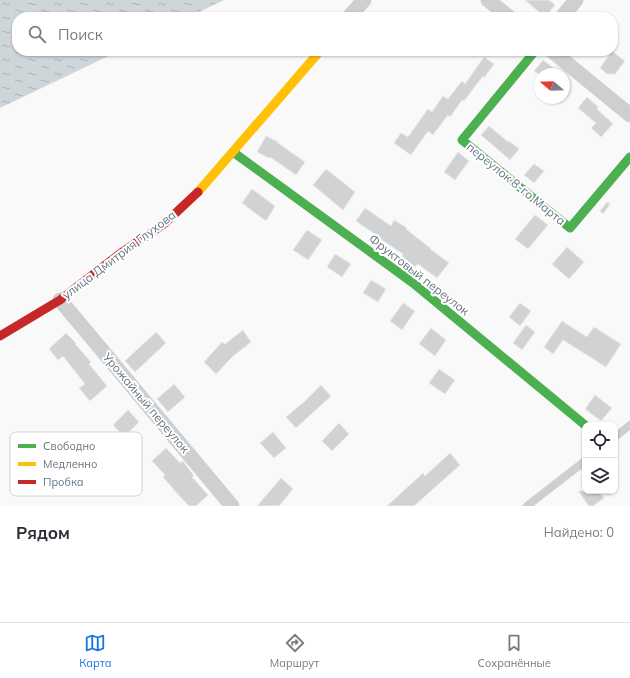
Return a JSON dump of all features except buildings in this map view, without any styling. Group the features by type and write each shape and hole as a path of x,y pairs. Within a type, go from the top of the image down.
{"street":[{"path":"353,12 364,0"},
{"path":"488,0 503,12"},
{"path":"566,12 576,0"},
{"name":"улица Дмитрия Глухова","path":"0,336 60,300 121,252 165,223 200,190 316,56"},
{"name":"переулок 8-го Марта","path":"531,56 462,140 570,228 630,157"},
{"path":"558,56 630,115"},
{"name":"Фруктовый переулок","path":"232,152 413,283 582,423"},
{"name":"Урожайный переулок","path":"60,300 232,506"}],"lane":[{"path":"618,435 630,425"},
{"path":"527,506 582,463"}],"water":[{"path":"0,0 224,0 199,12 12,12 12,56 109,56 0,108"}],"traffic: fast":[{"path":"531,56 462,140 570,228 630,157"},
{"path":"233,152 413,283 582,423"}],"traffic: slow":[{"path":"198,192 316,56"}],"traffic: jam":[{"path":"0,336 60,300 121,253 165,223 198,192"}]}
